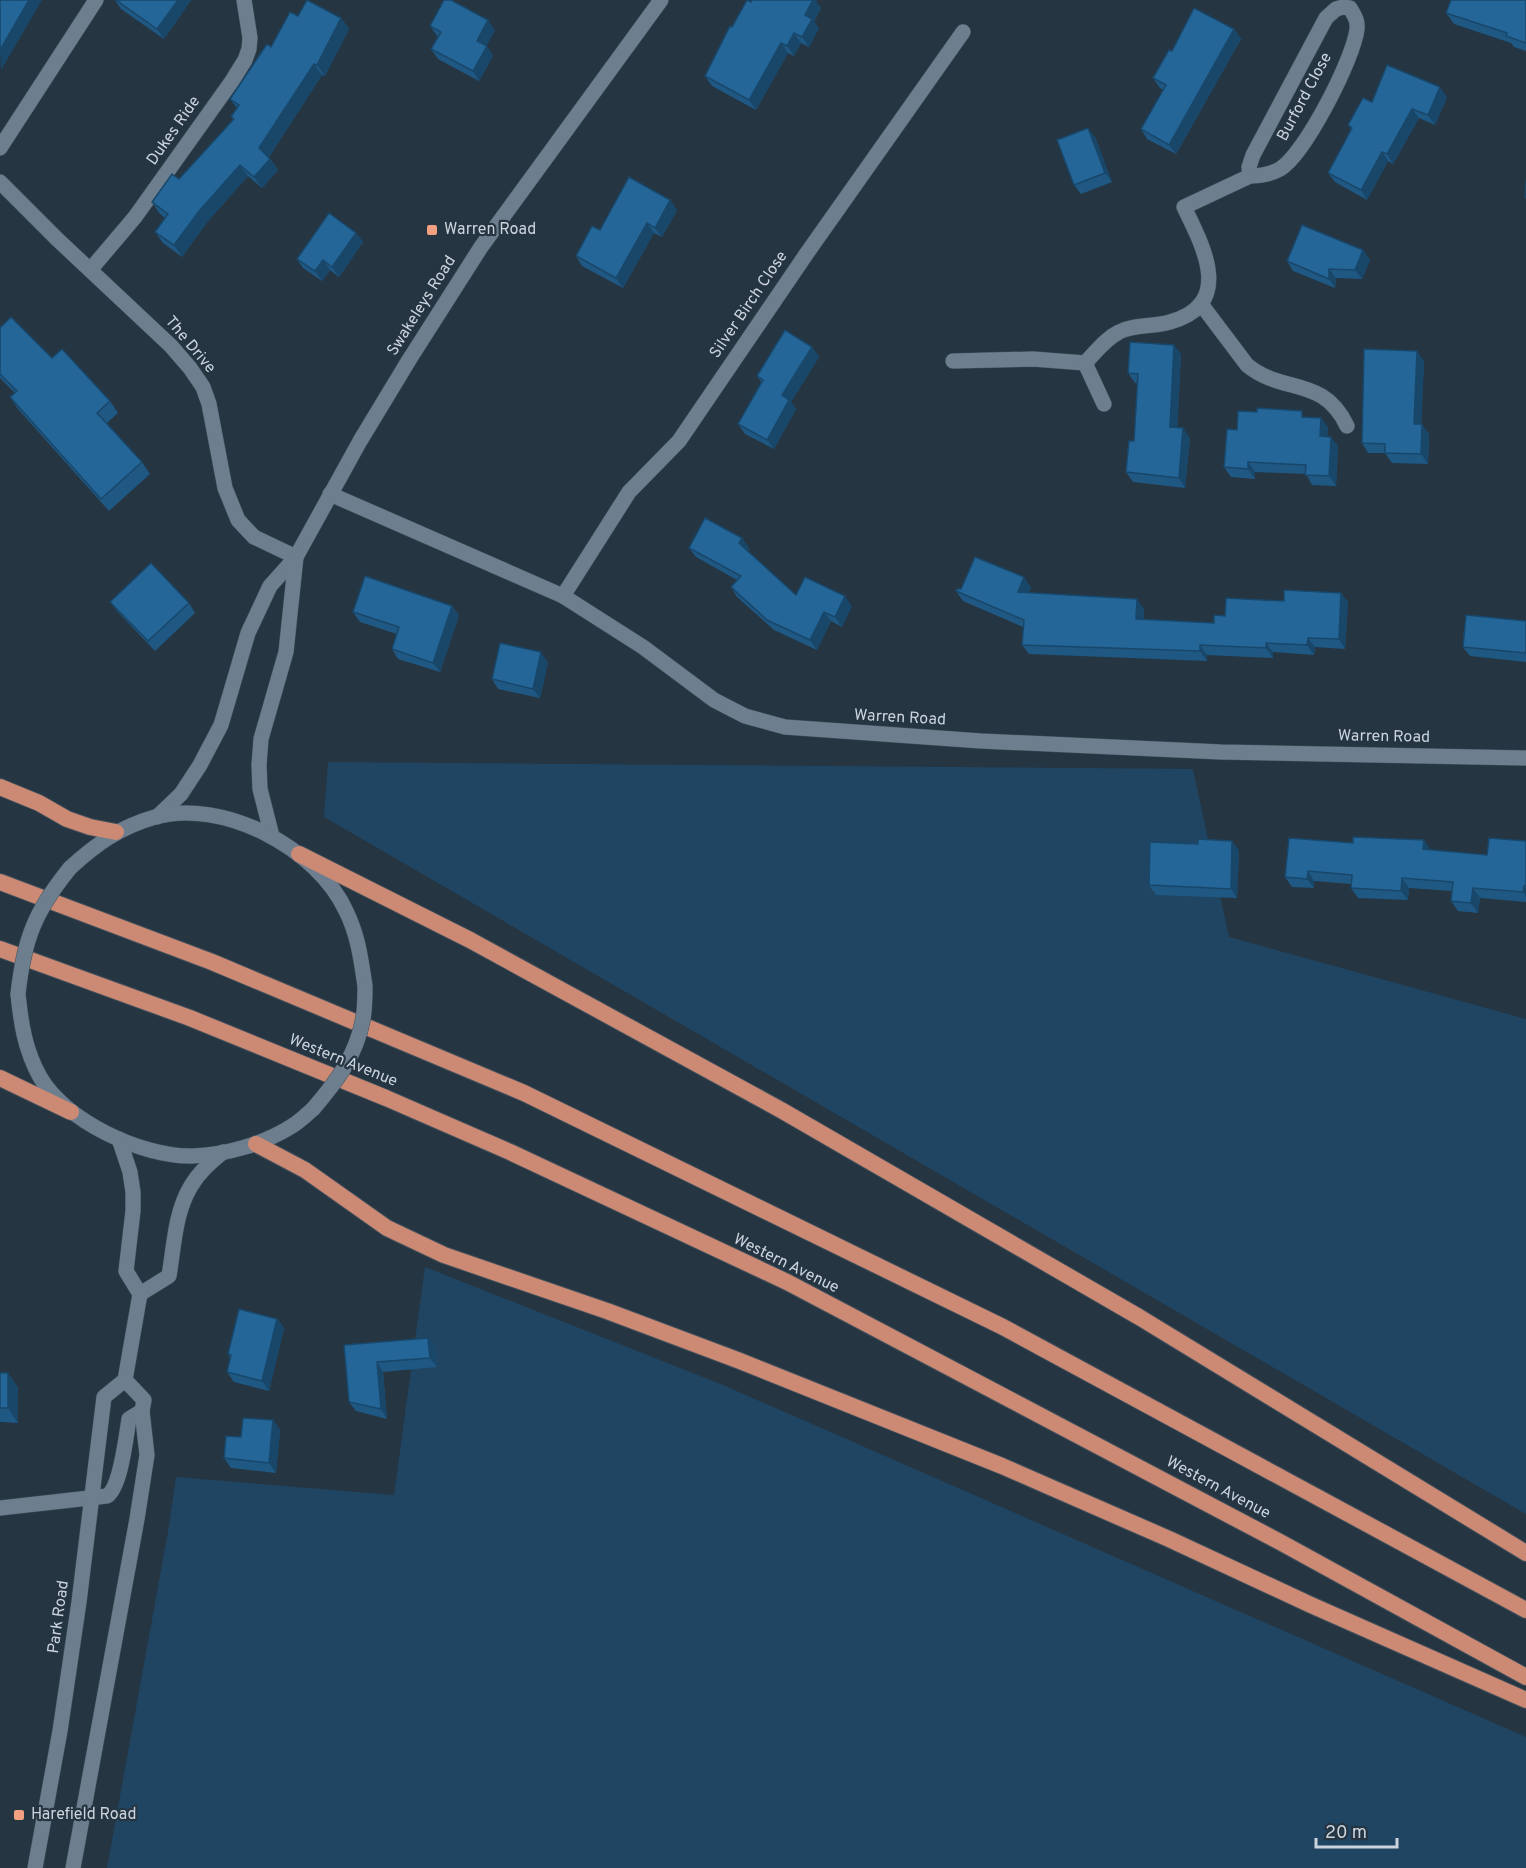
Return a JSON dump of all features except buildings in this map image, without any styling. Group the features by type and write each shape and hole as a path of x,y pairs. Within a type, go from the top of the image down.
{"highway":[{"path":"0,787 39,803 67,819 90,827 116,832"},
{"path":"299,854 470,940 801,1122 1139,1317 1526,1553"},
{"path":"0,882 212,962 524,1093 1003,1327 1526,1610"},
{"name":"Western Avenue","path":"0,949 190,1018 386,1098 510,1152 787,1282 1280,1542 1526,1677"},
{"path":"0,1078 71,1112"},
{"path":"256,1144 305,1170 387,1228 444,1255 607,1311 1002,1466 1526,1700"}],"street":[{"path":"0,148 96,0"},
{"name":"Dukes Ride","path":"91,269 135,216 245,60 250,38 244,0"},
{"name":"Swakeleys Road","path":"157,817 181,794 200,765 221,725 248,633 270,586 296,557 390,390 481,248 661,0"},
{"name":"Burford Close","path":"1201,304 1206,296 1210,273 1198,236 1184,207 1250,176 1268,175 1282,168 1294,156 1310,134 1355,39 1357,26 1352,4 1336,9 1326,18 1253,155 1249,167 1250,176"},
{"name":"Silver Birch Close","path":"563,596 629,492 679,441 807,253 963,32"},
{"name":"The Drive","path":"0,182 171,346 203,387 214,423 225,488 238,520 254,537 296,557"},
{"path":"1085,363 1108,338 1122,330 1171,322 1187,316 1201,304 1247,365 1256,373 1312,390 1323,396 1334,404 1347,426"},
{"path":"953,361 1033,359 1085,363"},
{"path":"1085,363 1104,404"},
{"name":"Warren Road","path":"330,494 563,596 644,646 714,700 745,717 785,728 970,740 1221,752 1526,758"},
{"name":"Swakeleys Road","path":"272,836 260,789 261,739 286,652 296,557"},
{"path":"188,813 215,816 242,823 272,836 299,854 330,884 346,910 359,945 365,986 364,1018 354,1051 338,1081 313,1109 292,1126 256,1144 225,1151 192,1156 156,1151 94,1128 71,1112 41,1079 29,1054 22,1029 18,994 22,958 34,923 50,892 70,868 93,847 116,832 157,817 188,813"},
{"path":"74,1868 138,1519 147,1455 142,1411 144,1400 125,1380 140,1294 126,1271 133,1211 132,1192 130,1172 119,1139"},
{"path":"140,1294 169,1276 180,1213 190,1187 204,1168 225,1151"},
{"name":"Park Road","path":"35,1868 60,1731 85,1565 104,1397 125,1380"},
{"path":"0,1508 107,1496 113,1490 129,1419 142,1411"}],"shaded area":[{"path":"328,762 1193,769 1229,937 1526,1019 1526,1514 324,817"},
{"path":"425,1267 723,1385 1526,1737 1526,1868 107,1868 176,1477 394,1495"}],"place":[{"name":"Warren Road","path":"432,230"},
{"name":"Harefield Road","path":"19,1815"}]}
